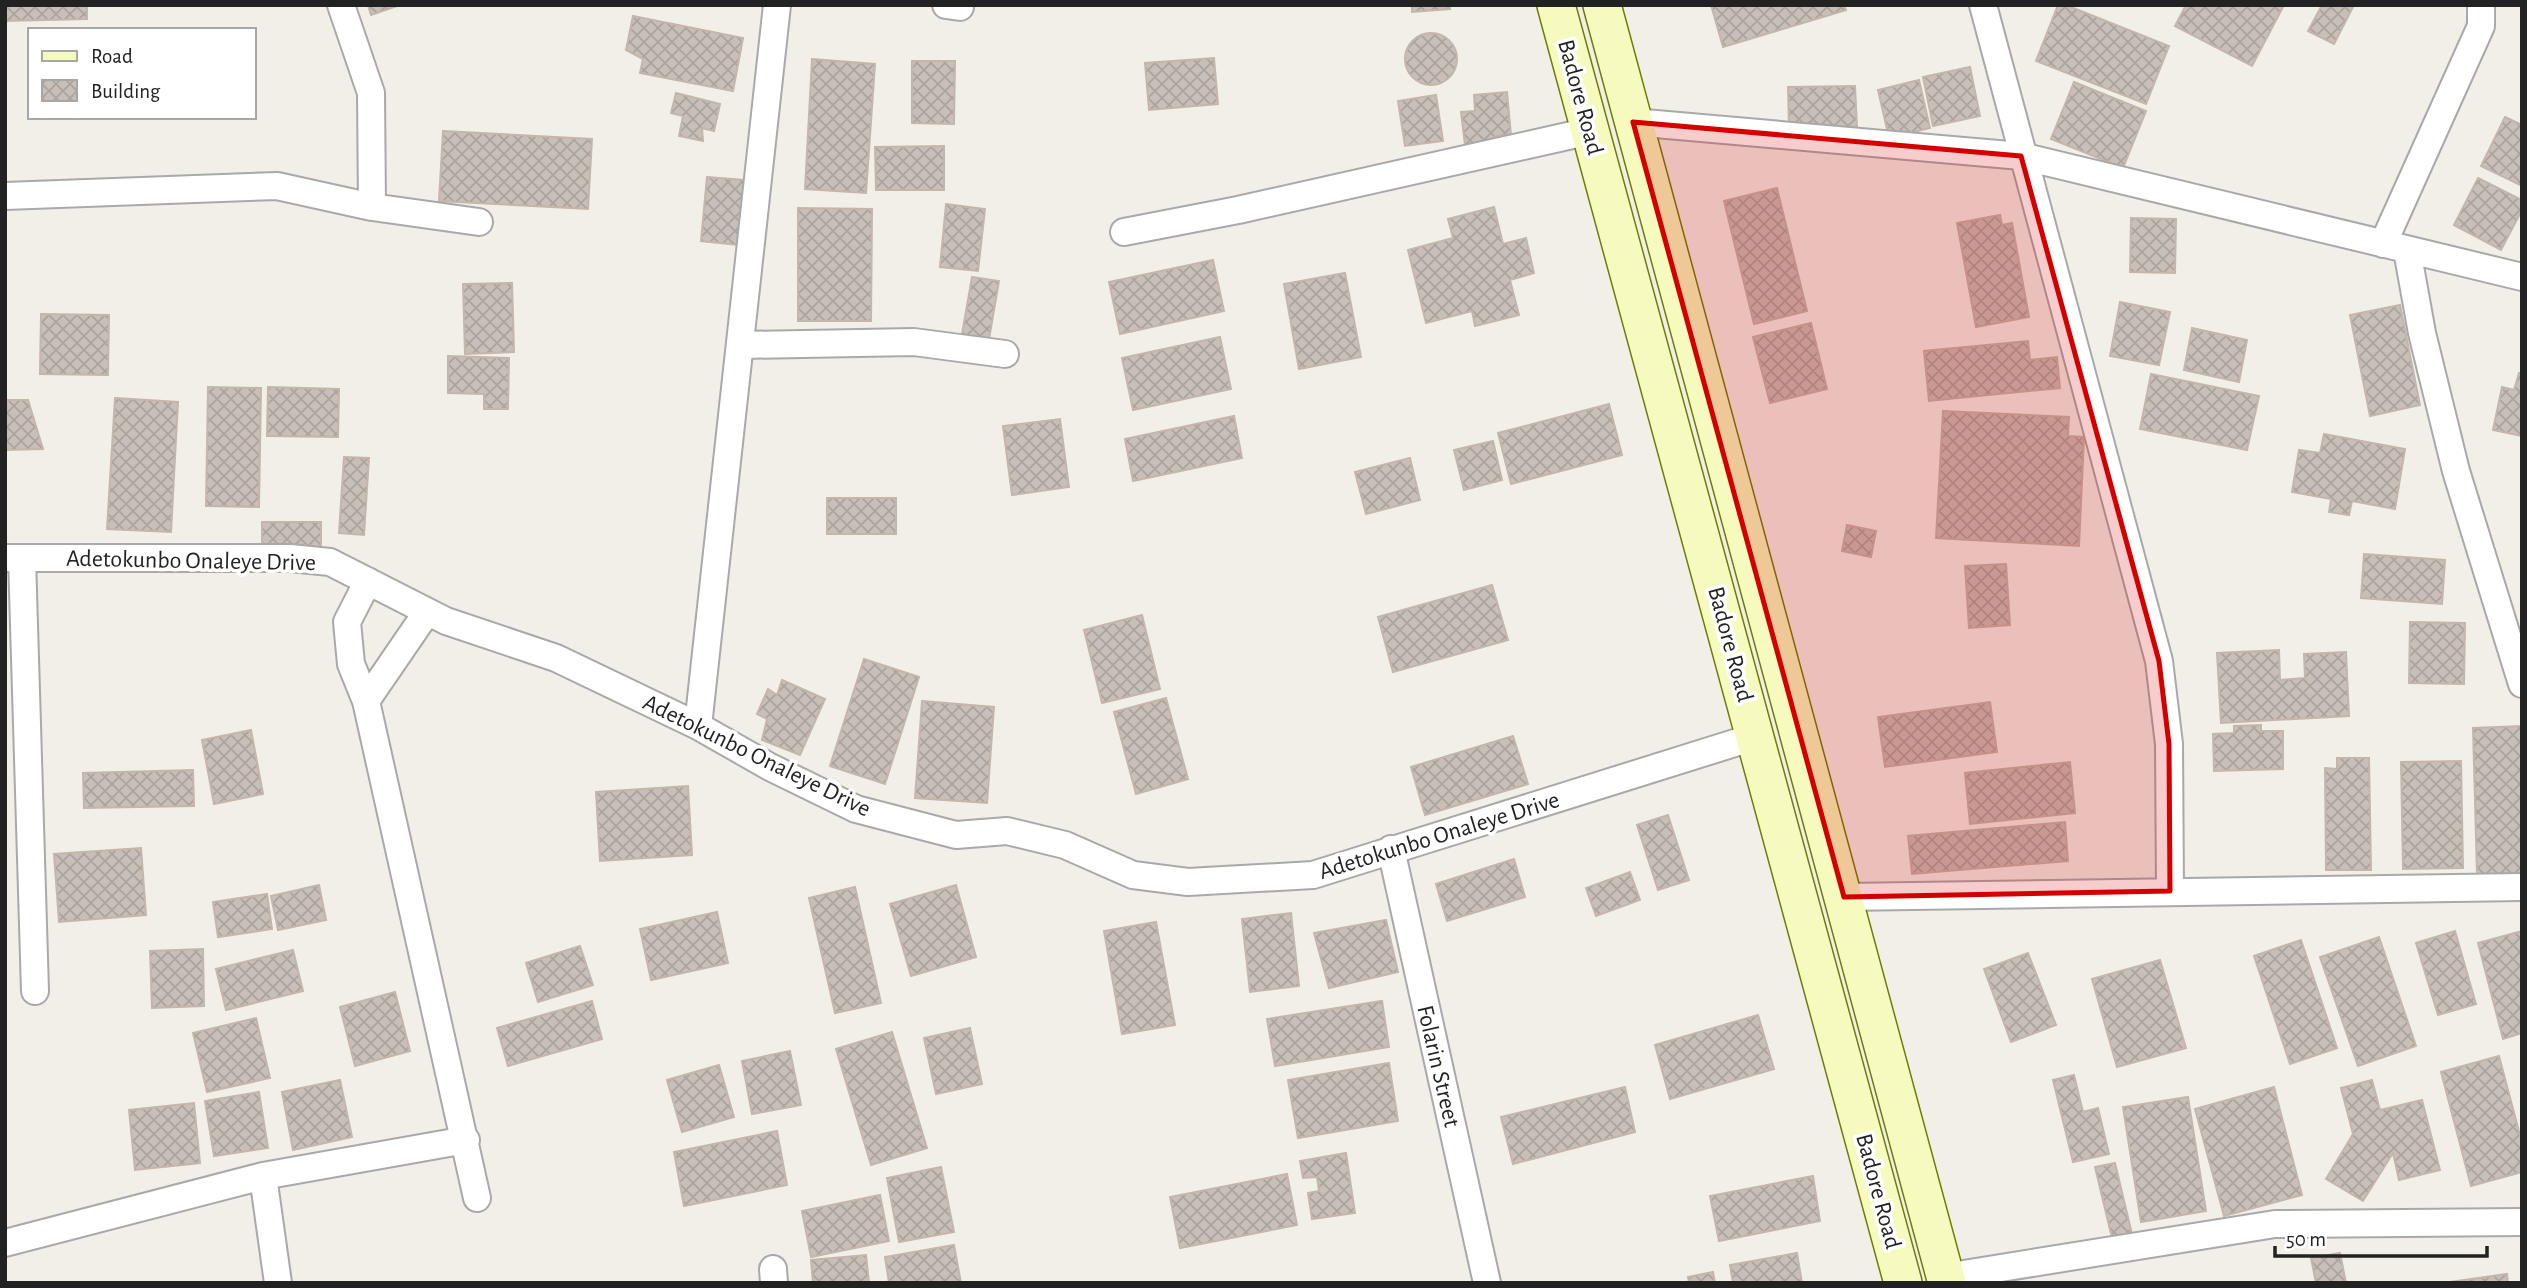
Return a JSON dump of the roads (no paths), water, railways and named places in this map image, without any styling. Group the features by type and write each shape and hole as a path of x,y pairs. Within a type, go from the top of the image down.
{"main road":[{"name":"Badore Road","path":"1556,5 1757,736 1903,1283"},
{"name":"Badore Road","path":"1602,5 1946,1280"}],"street":[{"path":"341,5 370,93 372,207"},
{"path":"698,726 777,5"},
{"path":"1983,5 2021,156 2159,661 2169,744 2170,891"},
{"path":"2481,5 2481,26 2395,247 2421,333 2456,471 2522,684"},
{"path":"1633,122 2021,156 2522,277"},
{"path":"1124,232 1238,210 1590,131"},
{"path":"5,196 277,186 372,207 479,222"},
{"path":"741,345 914,342 1005,354"},
{"path":"13,558 35,991"},
{"name":"Adetokunbo Onaleye Drive","path":"13,558 289,558 330,562 427,612 556,658 698,726 770,767 856,809 956,835 1007,831 1065,845 1133,875 1188,882 1313,875 1757,736"},
{"path":"368,581 347,622 351,664 366,701 477,1198"},
{"path":"366,701 427,612"},
{"name":"Folarin Street","path":"1391,849 1487,1283"},
{"path":"1844,897 2522,887"},
{"path":"5,1243 263,1176 466,1140"},
{"path":"263,1176 278,1283"},
{"path":"1946,1280 2275,1224 2522,1223"}]}
